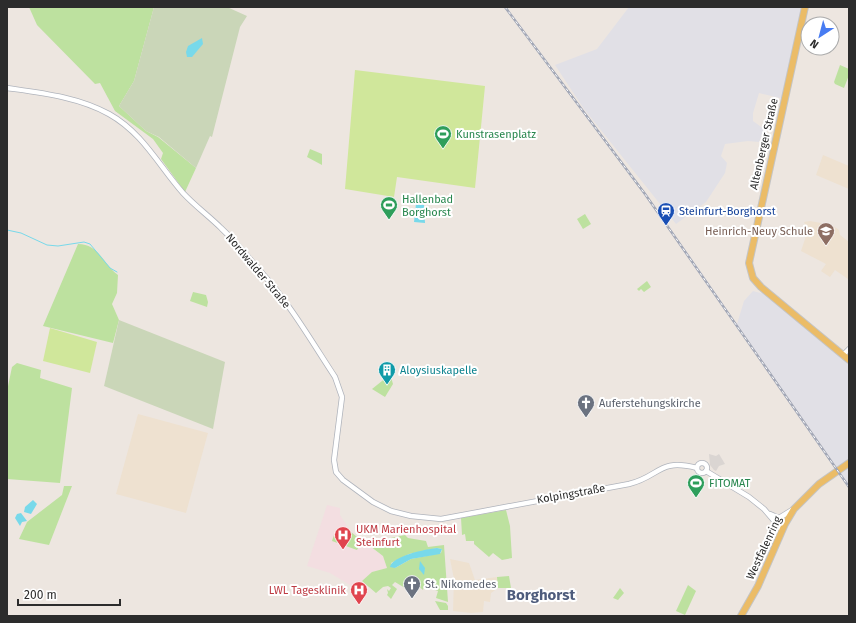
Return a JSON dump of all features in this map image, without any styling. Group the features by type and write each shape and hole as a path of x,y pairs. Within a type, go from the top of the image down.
{"main road":[{"name":"Altenberger Straße","path":"805,7 749,260 750,271 757,283 843,355"},
{"path":"843,355 849,360"},
{"name":"Westfalenring","path":"741,616 758,586 782,530 794,509 819,484 849,463"}],"street":[{"name":"Nordwalder Straße","path":"7,88 63,97 82,102 110,115 140,138 184,195 226,233 270,282 335,377 342,397 334,460 335,468 338,474 367,498 391,511 411,516 441,519"},
{"path":"843,355 849,349"},
{"name":"Kolpingstraße","path":"441,519 629,484 641,481 662,467 681,464 697,468 700,473 706,471 744,493 768,514"},
{"path":"768,514 778,518 794,509"},
{"path":"768,514 782,530"}],"shaded area":[{"path":"629,7 803,7 784,99 759,93 753,113 753,121 764,129 759,142 748,141 725,144 721,156 727,163 725,173 706,202 676,224 584,109 555,65 597,49"},
{"path":"823,155 849,166 849,189 816,175"},
{"name":"Heinrich-Neuy Schule","path":"810,221 832,225 839,230 840,235 849,242 848,279 835,270 830,277 821,271 826,264 801,251 807,229 804,222"},
{"path":"753,291 764,294 849,363 849,485 737,324 744,301"},
{"path":"138,414 208,433 186,513 116,494"},
{"path":"709,454 716,456 719,454 725,464 719,466 716,471 714,470 710,465"},
{"name":"UKM Marienhospital Steinfurt","path":"327,505 340,508 340,515 349,529 362,541 383,556 387,568 372,572 355,588 330,573 307,566"},
{"path":"450,559 469,563 475,580 497,577 498,588 491,593 490,602 484,601 483,612 471,613 453,611 454,579"}],"green space":[{"path":"29,7 154,7 134,81 119,106 146,131 158,137 196,168 185,192 161,159 163,153 153,139 115,111 100,83 95,84 37,25"},
{"path":"154,7 227,7 247,16 240,27 212,137 210,136 196,168 159,137 146,131 119,106 134,81"},
{"path":"840,65 849,69 849,75 844,88 835,84 834,82"},
{"path":"355,70 485,86 475,188 397,177 394,197 345,189"},
{"path":"310,149 322,154 322,165 307,157"},
{"path":"585,214 591,224 583,229 577,219"},
{"path":"78,244 91,247 118,275 117,293 112,304 119,320 113,343 43,326"},
{"path":"647,281 651,287 644,292 641,289 639,291 637,289"},
{"path":"193,292 206,295 208,302 207,307 190,301"},
{"path":"119,320 225,362 213,429 104,386"},
{"path":"50,328 97,342 90,373 43,361"},
{"path":"17,363 41,370 40,378 72,388 60,483 7,479 7,391 12,367"},
{"path":"387,377 391,377 393,384 385,397 372,389"},
{"path":"64,486 72,486 49,545 19,539 27,522 62,495"},
{"path":"506,510 510,526 512,558 502,560 493,553 489,557 474,544 474,541 466,541 465,534 462,535 461,518"},
{"path":"345,527 362,541 357,550 332,541 334,535 342,538"},
{"path":"405,535 408,538 426,541 428,547 444,545 448,602 436,598 438,591 424,586 423,590 415,583 410,591 395,582 392,585 397,589 391,599 387,595 387,589 389,591 391,588 388,586 383,587 376,593 362,581 372,572 387,568 383,556 370,546 372,542","holes":["437,548 442,549 441,553 411,559 395,568 391,563 409,554"]},
{"path":"509,576 511,588 498,588 497,577"},
{"path":"688,585 696,591 685,615 676,611"},
{"path":"620,588 624,593 618,600 613,598"},
{"path":"435,601 446,603 448,610 440,610"}],"water":[{"path":"202,38 203,44 192,57 187,57 186,52 188,46"},
{"path":"416,204 424,205 425,223 414,222"},
{"path":"33,500 37,504 31,514 24,512 25,507"},
{"path":"21,513 27,521 22,522 20,526 15,518 17,514"},
{"path":"437,548 442,549 440,554 411,559 395,568 390,567 392,563 403,556"},
{"path":"420,561 425,568 424,575 419,569"}],"waterway":[{"path":"7,230 21,233 47,245 58,246 84,242 90,244 110,268 117,272"}],"railway":[{"path":"505,7 645,194 849,487"}],"place":[{"name":"Kunstrasenplatz","path":"443,149"},
{"name":"Hallenbad Borghorst","path":"389,220"},
{"name":"Steinfurt-Borghorst","path":"666,226"},
{"name":"Heinrich-Neuy Schule","path":"826,246"},
{"name":"Aloysiuskapelle","path":"387,385"},
{"name":"Auferstehungskirche","path":"586,418"},
{"name":"FITOMAT","path":"696,498"},
{"name":"UKM Marienhospital Steinfurt","path":"343,550"},
{"name":"St. Nikomedes","path":"412,599"},
{"name":"LWL Tagesklinik","path":"359,605"}],"district":[{"name":"Borghorst","path":"541,595"}]}
